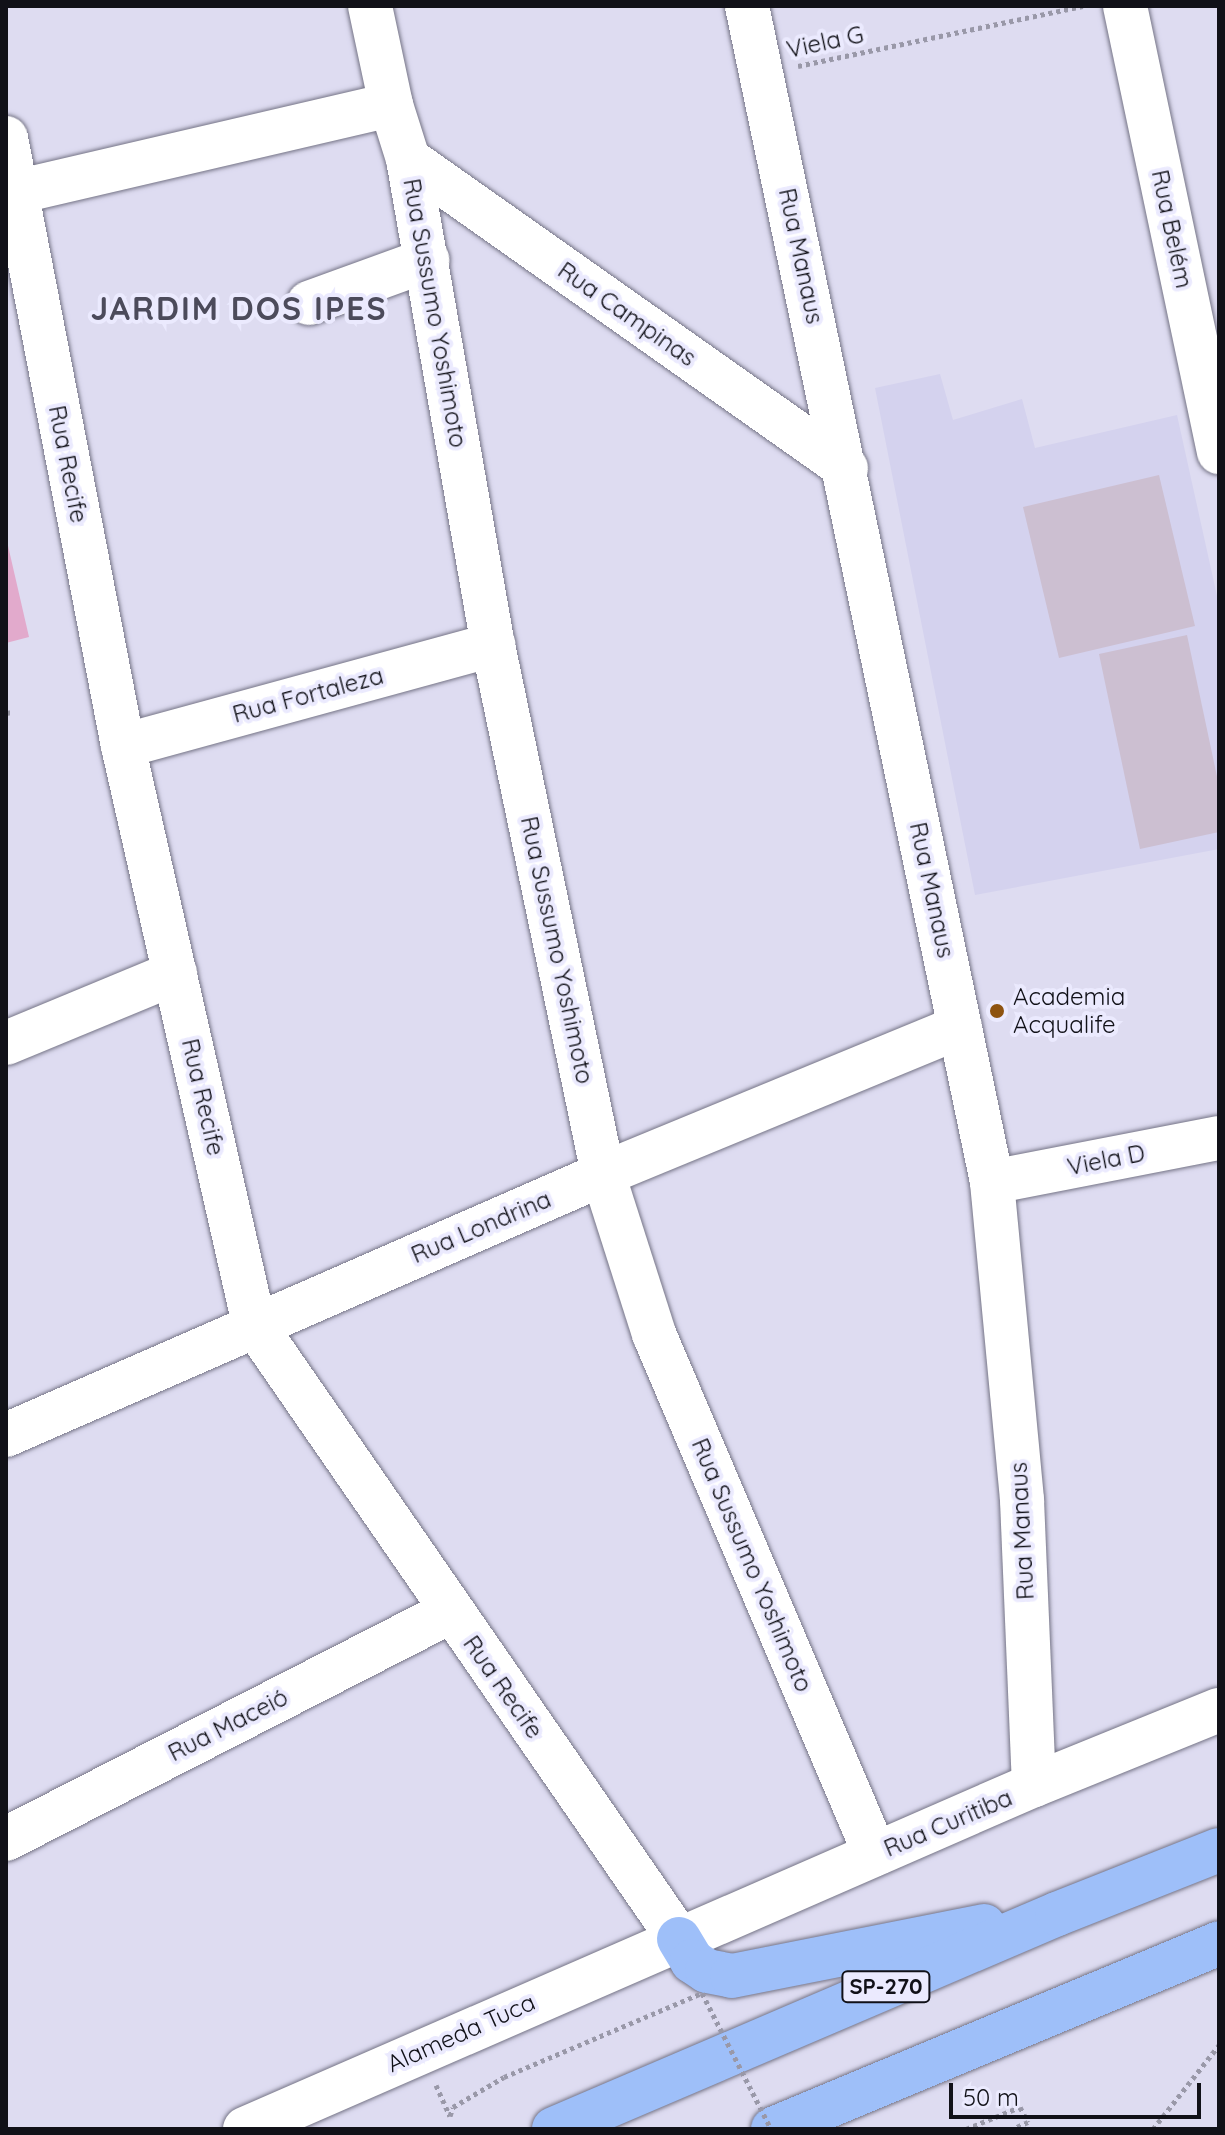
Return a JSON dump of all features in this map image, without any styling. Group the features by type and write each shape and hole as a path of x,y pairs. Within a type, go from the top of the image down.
{"highway":[{"name":"SP-270","path":"554,2129 1057,1914 1219,1850"},
{"path":"679,1939 692,1961 707,1971 732,1976 1057,1914"},
{"path":"772,2129 1219,1943"}],"street":[{"name":"Rua Sussumo Yoshimoto","path":"370,6 391,105 408,159 493,645 603,1174 654,1334 875,1854"},
{"name":"Rua Manaus","path":"747,6 846,468 992,1182 1022,1500 1034,1785"},
{"name":"Rua Belém","path":"1125,6 1219,452"},
{"path":"16,192 391,105"},
{"name":"Rua Recife","path":"6,138 123,746 254,1324 450,1612 679,1939"},
{"name":"Rua Campinas","path":"408,159 846,468"},
{"path":"309,303 427,260"},
{"name":"Rua Fortaleza","path":"123,746 493,645"},
{"path":"6,1043 175,973"},
{"name":"Rua Londrina","path":"6,1435 603,1174 960,1027"},
{"name":"Viela D","path":"992,1182 1219,1138"},
{"name":"Rua Maceió","path":"6,1839 450,1612"},
{"name":"Rua Curitiba","path":"679,1939 1034,1785 1219,1710"},
{"name":"Alameda Tuca","path":"245,2129 679,1939"}],"path":[{"name":"Viela G","path":"762,73 1083,6"},
{"path":"421,2050 450,2116 453,2107 504,2077 702,1993 772,2129"},
{"path":"1153,2129 1219,2045"},
{"path":"966,2129 1020,2107 1028,2122 1012,2129"}],"shaded area":[{"path":"940,374 953,420 1022,399 1035,448 1177,415 1219,605 1219,849 975,895 875,388"},
{"path":"6,537 29,637 6,643"}],"building":[{"path":"1159,475 1195,626 1059,658 1023,507"},
{"path":"1187,635 1219,786 1219,832 1140,849 1099,654"}],"place":[{"name":"Academia Acqualife","path":"997,1011"}],"district":[{"name":"JARDIM DOS IPES","path":"239,308"}]}
